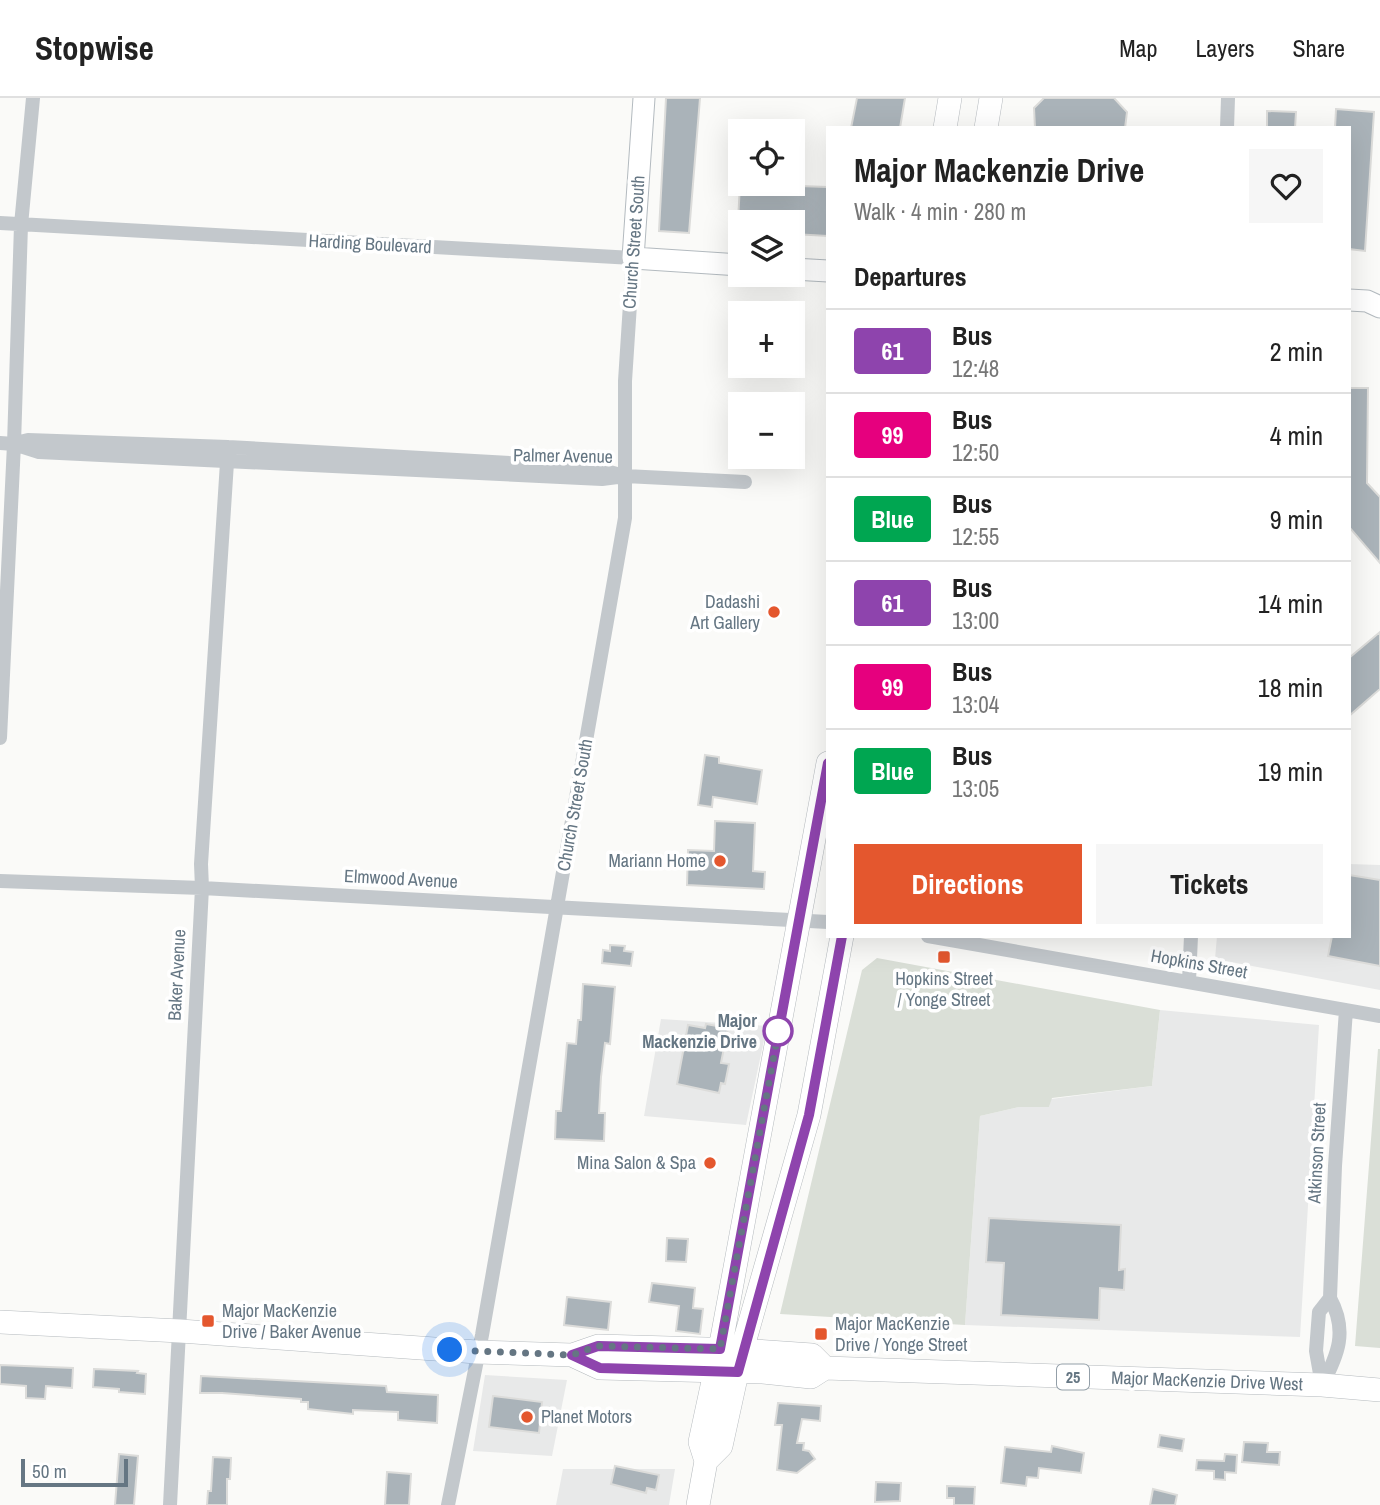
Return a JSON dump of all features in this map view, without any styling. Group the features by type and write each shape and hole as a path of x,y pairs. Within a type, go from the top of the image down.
{"main road":[{"path":"945,126 950,98"},
{"path":"986,126 990,98"},
{"path":"728,1361 799,919 826,774"},
{"path":"698,1505 706,1461 700,1442 809,1115 842,938"},
{"name":"25","path":"0,1322 180,1331 477,1352 572,1355 598,1346 728,1361"},
{"name":"Major MacKenzie Drive West","path":"728,1361 811,1377 825,1368 1322,1385 1380,1390"}],"street":[{"path":"0,738 7,444 21,225 33,98"},
{"name":"Church Street South","path":"448,1505 482,1335 625,517 625,381 644,98"},
{"path":"1227,126 1228,98"},
{"name":"Harding Boulevard","path":"0,223 728,264"},
{"path":"805,270 826,271"},
{"path":"1351,300 1367,301 1380,307"},
{"name":"Palmer Avenue","path":"7,444 28,440 227,454 595,468 625,476 745,482"},
{"name":"Baker Avenue","path":"170,1505 202,888 201,864 227,454"},
{"name":"Elmwood Avenue","path":"0,881 202,888 826,922"},
{"name":"Hopkins Street","path":"940,938 1380,1016"},
{"path":"1189,981 1191,938"},
{"name":"Atkinson Street","path":"1322,1385 1338,1356 1339,1315 1330,1298 1335,1166 1346,1010"},
{"name":"Atkinson Street","path":"1322,1385 1316,1351 1319,1312 1330,1298"}],"shaded area":[{"path":"1351,864 1380,865 1380,990 1215,959 1217,938 1351,938"},
{"path":"877,958 1160,1010 1152,1086 1052,1098 1049,1107 1019,1107 980,1116 965,1325 780,1314 862,970"},
{"path":"1160,1010 1319,1025 1300,1337 965,1325 980,1116 1019,1107 1049,1107 1051,1099 1152,1086"},
{"path":"661,1019 767,1026 746,1125 644,1116"},
{"path":"1380,1049 1380,1348 1355,1346"},
{"path":"485,1375 567,1380 552,1456 473,1451"},
{"path":"563,1469 675,1469 669,1505 556,1505"}],"building":[{"path":"666,98 700,98 689,233 659,231"},
{"path":"857,98 905,98 900,126 851,126"},
{"path":"1044,98 1114,98 1127,112 1125,126 1035,126 1034,108"},
{"path":"1336,109 1374,112 1365,251 1351,249 1351,126 1335,126"},
{"path":"1267,111 1296,112 1295,126 1267,126"},
{"path":"805,186 826,187 826,236 805,235 805,210 739,210 739,196 805,196"},
{"path":"1351,388 1368,388 1367,483 1380,497 1380,563 1351,529"},
{"path":"1380,632 1380,689 1351,714 1351,656"},
{"path":"705,755 719,757 719,763 762,770 757,804 713,797 712,807 698,805"},
{"name":"Mariann Home","path":"715,821 755,823 753,871 765,872 764,889 687,885 688,850 714,851"},
{"path":"1351,875 1380,880 1380,966 1328,956 1332,938 1351,938"},
{"path":"610,945 625,946 624,951 633,952 631,966 602,963 603,950 610,951"},
{"path":"583,984 615,987 610,1044 605,1043 601,1077 599,1113 605,1113 604,1141 555,1139 556,1111 561,1111 567,1043 576,1044 578,1020 581,1020"},
{"path":"706,1024 728,1028 721,1063 729,1064 725,1084 721,1083 719,1093 677,1084 688,1025 705,1028"},
{"path":"989,1218 1121,1225 1119,1270 1125,1269 1124,1290 1100,1288 1099,1320 1001,1315 1004,1263 986,1262"},
{"path":"667,1238 688,1239 686,1262 666,1261"},
{"path":"652,1283 695,1288 693,1308 703,1309 700,1334 676,1331 679,1306 649,1302"},
{"path":"567,1297 611,1302 608,1330 564,1325"},
{"path":"0,1365 73,1368 72,1388 46,1386 45,1399 26,1398 26,1386 0,1384"},
{"path":"94,1369 138,1371 137,1373 146,1374 145,1394 93,1387"},
{"path":"201,1376 386,1386 387,1392 438,1395 437,1423 398,1420 398,1412 353,1410 353,1414 308,1409 308,1402 301,1402 301,1399 200,1393"},
{"path":"493,1396 542,1402 539,1433 489,1427"},
{"path":"778,1403 821,1406 820,1421 802,1419 797,1443 804,1443 803,1450 809,1451 815,1459 797,1473 777,1470 782,1425 775,1425"},
{"path":"1160,1435 1184,1439 1182,1451 1158,1447"},
{"path":"1244,1442 1268,1443 1267,1452 1280,1452 1279,1465 1242,1462"},
{"path":"1052,1446 1084,1453 1081,1473 1039,1468 1038,1478 1027,1477 1026,1486 1001,1483 1005,1447 1051,1452"},
{"path":"119,1454 138,1456 134,1505 115,1505"},
{"path":"1225,1454 1237,1455 1236,1473 1225,1472 1225,1480 1214,1479 1214,1471 1196,1470 1197,1460 1224,1461"},
{"path":"213,1457 231,1458 230,1479 227,1479 227,1505 207,1505 208,1491 211,1491"},
{"path":"615,1466 659,1475 656,1490 647,1488 646,1493 611,1484"},
{"path":"387,1472 411,1474 409,1505 385,1505"},
{"path":"876,1482 901,1483 900,1501 875,1502"},
{"path":"947,1486 975,1487 974,1505 954,1505 954,1498 947,1498"},
{"path":"1153,1489 1177,1495 1175,1505 1150,1505"}],"bus line":[{"name":"61","path":"826,774 720,1349 598,1346 572,1355 600,1368 738,1372 809,1115 842,938"}],"place":[{"name":"Dadashi Art Gallery","path":"774,612"},
{"name":"Mariann Home","path":"720,861"},
{"name":"Hopkins Street / Yonge Street","path":"944,957"},
{"name":"Major Mackenzie Drive","path":"778,1031"},
{"name":"Mina Salon & Spa","path":"710,1163"},
{"name":"Major MacKenzie Drive / Baker Avenue","path":"208,1321"},
{"name":"Major MacKenzie Drive / Yonge Street","path":"821,1334"},
{"name":"Planet Motors","path":"527,1417"}],"route":[{"path":"450,1350 572,1355 598,1346 720,1349 779,1028 778,1031"}]}
